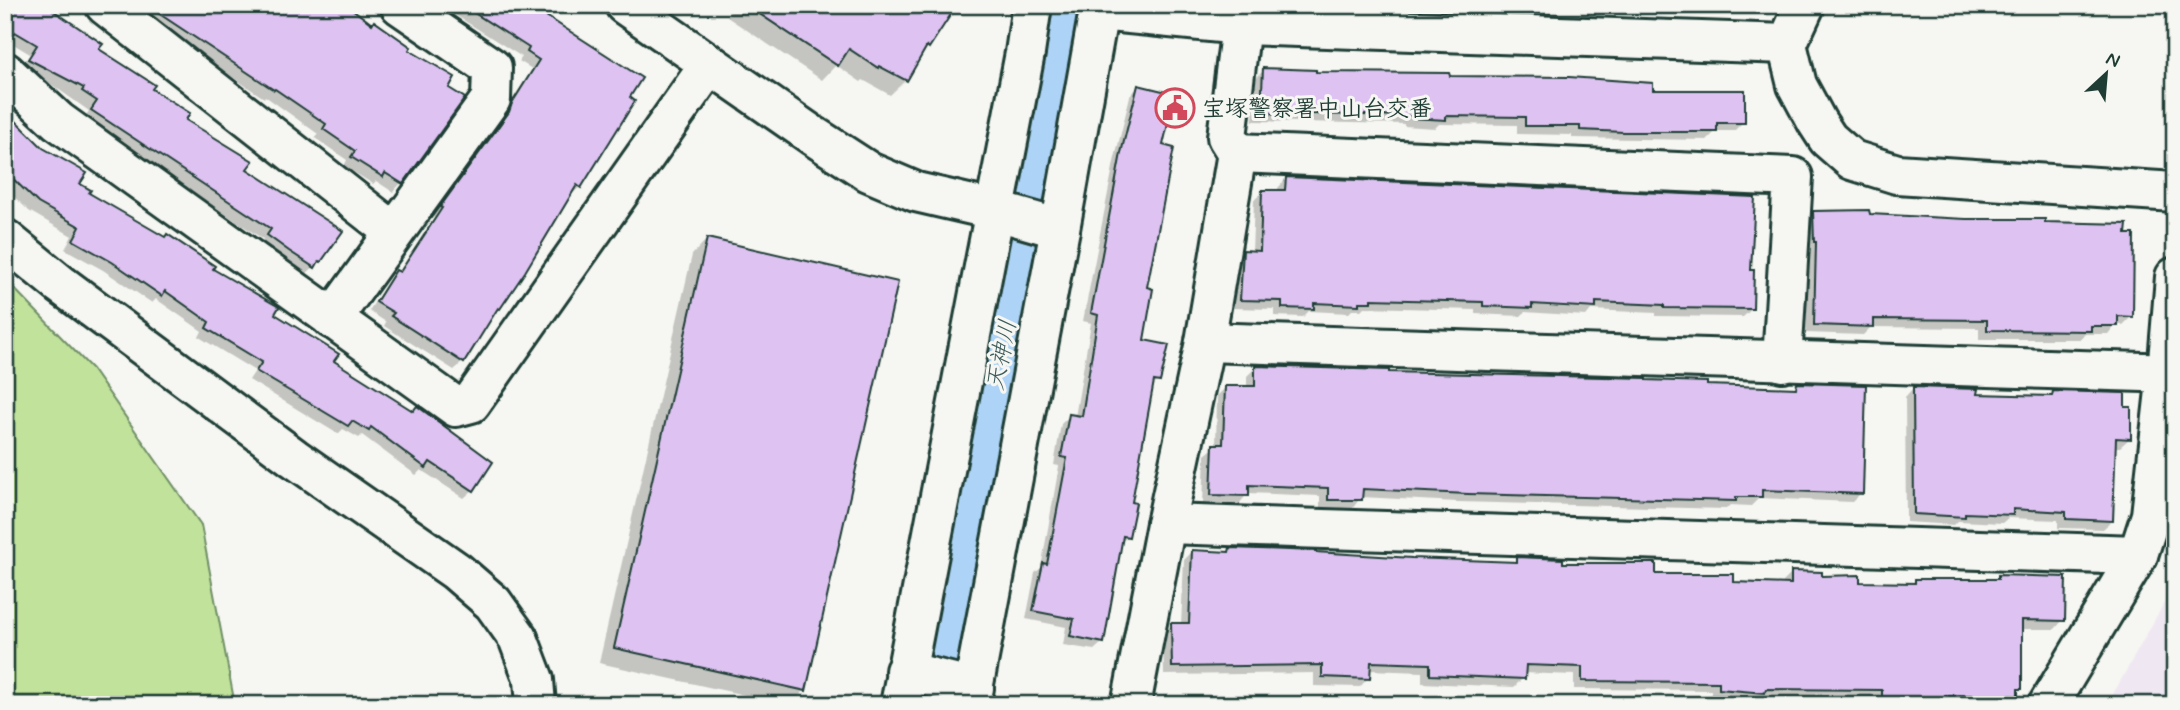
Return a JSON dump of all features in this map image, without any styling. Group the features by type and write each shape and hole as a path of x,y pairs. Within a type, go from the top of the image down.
{"street":[{"path":"105,5 394,232"},
{"path":"332,319 491,99 492,68 400,5"},
{"path":"625,5 869,172 916,192 1053,227"},
{"path":"1032,5 1002,213 902,688 972,696 1053,227 1099,8 1241,25 1787,44"},
{"path":"1805,5 1787,44 1797,85 1828,139 1852,160 1897,174 2175,192"},
{"path":"1131,705 1205,342 1237,153 1227,137 1241,25"},
{"path":"5,72 58,121 456,407 471,403 710,64"},
{"path":"1237,153 1793,177 1782,362"},
{"path":"5,239 71,293 294,458 456,571 493,603 518,638 534,680 536,705"},
{"path":"2048,705 2138,555 2151,515 2171,373 2175,277"},
{"path":"1205,342 2171,373"},
{"path":"1166,524 2138,555"}],"shaded area":[{"path":"2175,584 2175,705 2107,705"}],"green space":[{"path":"5,279 92,369 201,525 235,705 5,705"}],"building":[{"path":"5,5 45,5 103,44 99,49 155,85 152,89 190,113 186,120 253,161 247,169 343,231 321,262 319,261 315,268 289,251 267,235 271,229 91,110 97,101 82,91 84,88 28,59 37,45 5,26"},
{"path":"146,5 347,5 372,24 374,21 411,47 409,50 455,77 449,88 465,98 403,184 385,173 383,177 351,157 355,151 323,129 326,124"},
{"path":"462,5 529,5 642,78 630,97 635,101 581,188 577,185 525,272 500,309 498,308 464,363 391,316 394,313 376,302 396,270 400,272 442,208 440,207 509,112 539,60 527,52 529,48"},
{"path":"746,5 957,5 929,48 927,46 907,81 879,66 878,68 849,49 838,66"},
{"path":"1263,68 1316,72 1449,73 1450,76 1569,77 1653,83 1653,90 1745,90 1745,123 1717,123 1717,132 1624,132 1580,130 1580,126 1525,126 1525,117 1446,116 1446,120 1412,116 1261,113"},
{"path":"1138,85 1175,94 1163,145 1174,148 1147,287 1153,289 1144,340 1169,345 1160,382 1154,381 1132,502 1136,503 1129,537 1123,536 1104,643 1070,636 1074,619 1033,611 1043,563 1047,564 1067,458 1061,457 1069,414 1082,416 1098,315 1091,313 1121,153"},
{"path":"5,110 43,148 87,173 80,184 91,190 89,193 165,237 167,234 215,266 213,269 279,307 275,314 339,354 334,361 413,411 417,406 493,462 474,491 430,462 426,468 371,427 369,431 352,421 348,426 256,371 262,362 206,328 209,322 165,291 162,296 112,262 73,240 80,227 38,203 5,171"},
{"path":"1286,177 1755,197 1751,270 1754,270 1753,309 1664,308 1664,305 1596,302 1596,308 1532,304 1532,308 1483,306 1483,302 1371,299 1371,302 1359,302 1359,305 1314,303 1314,309 1282,308 1282,301 1240,300 1243,250 1260,251 1262,190 1285,190"},
{"path":"1869,210 1870,214 2127,224 2126,234 2134,234 2133,317 2118,316 2118,326 2091,326 2091,331 1987,330 1987,320 1874,319 1874,327 1814,325 1816,242 1813,211"},
{"path":"707,238 898,282 806,691 614,648"},
{"path":"1255,366 1646,378 1707,382 1707,385 1796,388 1797,383 1866,385 1863,494 1762,490 1762,497 1736,497 1736,501 1363,489 1362,500 1328,500 1328,488 1249,485 1249,496 1211,495 1213,444 1223,444 1225,386 1255,386"},
{"path":"1913,387 1978,389 1977,394 2052,396 2053,391 2125,393 2125,407 2131,407 2131,439 2116,438 2113,521 2066,519 2066,512 2013,509 2013,515 1965,513 1965,517 1914,514"},
{"path":"1230,548 1516,562 1516,557 1563,559 1563,563 1656,563 1656,574 1734,574 1734,582 1791,584 1791,571 1822,572 1822,576 1860,575 1860,582 1915,583 1915,579 1998,579 1998,575 2066,577 2065,621 2022,620 2022,689 2018,689 2018,696 1945,695 1945,702 1882,700 1882,690 1766,689 1765,693 1719,689 1719,682 1582,681 1582,667 1526,665 1525,679 1430,675 1430,664 1371,662 1370,679 1322,677 1322,665 1172,667 1171,623 1189,623 1192,550 1229,552"}],"waterway":[{"name":"天神川","path":"933,705 1069,5"}],"place":[{"name":"宝塚警察署中山台交番","path":"1175,108"}]}
